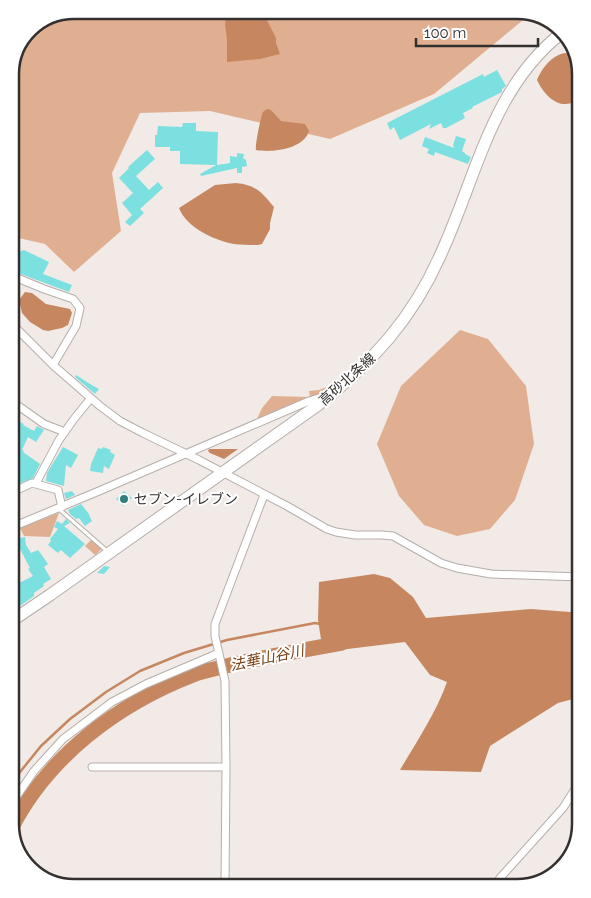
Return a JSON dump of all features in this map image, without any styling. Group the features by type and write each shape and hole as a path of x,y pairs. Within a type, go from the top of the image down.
{"main road":[{"name":"高砂北条線","path":"19,616 318,405 382,348 408,314 441,256 487,137 514,84 532,60 557,36"}],"street":[{"path":"19,279 44,290 73,299 80,308 76,326 53,365"},
{"path":"19,331 53,365 120,421 336,532 355,535 382,534 393,536 441,562 457,568 490,574 572,577"},
{"path":"19,524 187,454 308,400 333,393"},
{"path":"36,483 59,440 91,398"},
{"path":"19,406 44,424 65,432"},
{"path":"19,488 36,483 58,490 60,507"},
{"path":"225,879 226,767 224,681 215,636 215,624 264,495"},
{"path":"19,793 34,771 62,739 112,702 218,650"},
{"path":"92,767 226,767"},
{"path":"499,879 563,808 572,794"}],"lane":[{"path":"60,507 109,553"}],"shaded area":[{"path":"74,19 525,20 434,94 330,139 210,111 140,113 112,173 121,231 74,272 45,244 19,238 19,70 24,50 28,43 43,28 53,23"},
{"path":"226,19 266,19 276,38 280,54 260,59 227,62"},
{"path":"568,53 572,67 572,103 561,104 552,100 537,80 548,63 560,54"},
{"path":"267,109 271,110 281,121 305,124 309,131 306,137 301,142 287,148 270,151 256,150 262,115"},
{"path":"236,183 249,185 258,190 274,207 270,229 262,244 243,245 218,240 188,222 179,208 215,185"},
{"path":"25,292 32,293 46,304 70,309 72,313 68,325 48,331 30,322 22,313 19,300"},
{"path":"460,330 488,339 526,386 534,444 515,500 490,529 457,536 424,525 399,496 377,444 401,386"},
{"path":"342,381 324,393 310,397 309,391 319,390"},
{"path":"272,396 309,397 258,420 262,408"},
{"path":"209,449 238,449 224,459 210,453"},
{"path":"59,513 50,537 24,536 20,528"},
{"path":"92,539 102,549 95,555 85,546"},
{"path":"374,574 390,578 413,597 426,618 531,609 572,611 572,699 558,703 490,746 481,772 400,770 432,716 447,682 430,675 405,642 323,652 318,620 319,582"}],"building":[{"path":"497,70 506,86 502,89 502,92 463,113 465,118 446,128 443,128 441,123 429,129 431,124 400,140 394,127 390,130 387,123 483,74 484,77"},
{"path":"183,123 196,123 196,131 218,132 217,165 230,163 230,156 237,157 237,153 244,154 243,158 246,160 247,166 242,167 242,173 237,173 237,168 201,176 200,174 216,165 180,164 180,151 170,151 170,147 155,147 155,135 157,135 158,126 182,127"},
{"path":"456,136 466,139 462,151 471,157 468,164 435,152 434,156 427,153 429,149 422,146 425,137 454,148"},
{"path":"147,150 155,159 136,176 149,190 158,182 163,188 140,209 144,213 130,226 125,222 132,215 122,203 133,193 119,178"},
{"path":"24,250 49,262 43,274 72,285 69,292 19,273 19,252"},
{"path":"76,375 99,389 95,394 75,377"},
{"path":"19,422 34,431 37,426 44,430 36,442 28,437 22,450 40,464 33,478 19,484"},
{"path":"63,447 78,455 71,468 66,465 64,486 46,481 47,473"},
{"path":"103,447 111,450 110,452 115,455 109,469 104,466 103,473 90,471 98,448 102,449"},
{"path":"72,491 75,495 66,499 64,493"},
{"name":"セブン-イレブン","path":"124,491 132,498 123,506 116,499"},
{"path":"81,504 92,521 85,526 79,518 76,519 68,510"},
{"path":"66,519 70,523 64,526 85,544 70,558 61,550 58,553 48,545 58,529 54,527 57,521 62,524"},
{"path":"25,537 26,545 31,553 38,550 48,564 44,567 51,579 34,593 34,596 19,607 19,583 33,576 19,549 19,538"},
{"path":"104,566 110,567 104,574 97,573"}],"waterway":[{"path":"19,774 41,746 70,719 106,692 140,671 184,653 227,640 315,623 320,624"},
{"name":"法華山谷川","path":"19,815 44,778 65,756 112,717 138,701 201,672 342,643"}],"place":[{"name":"セブン-イレブン","path":"124,499"}]}
